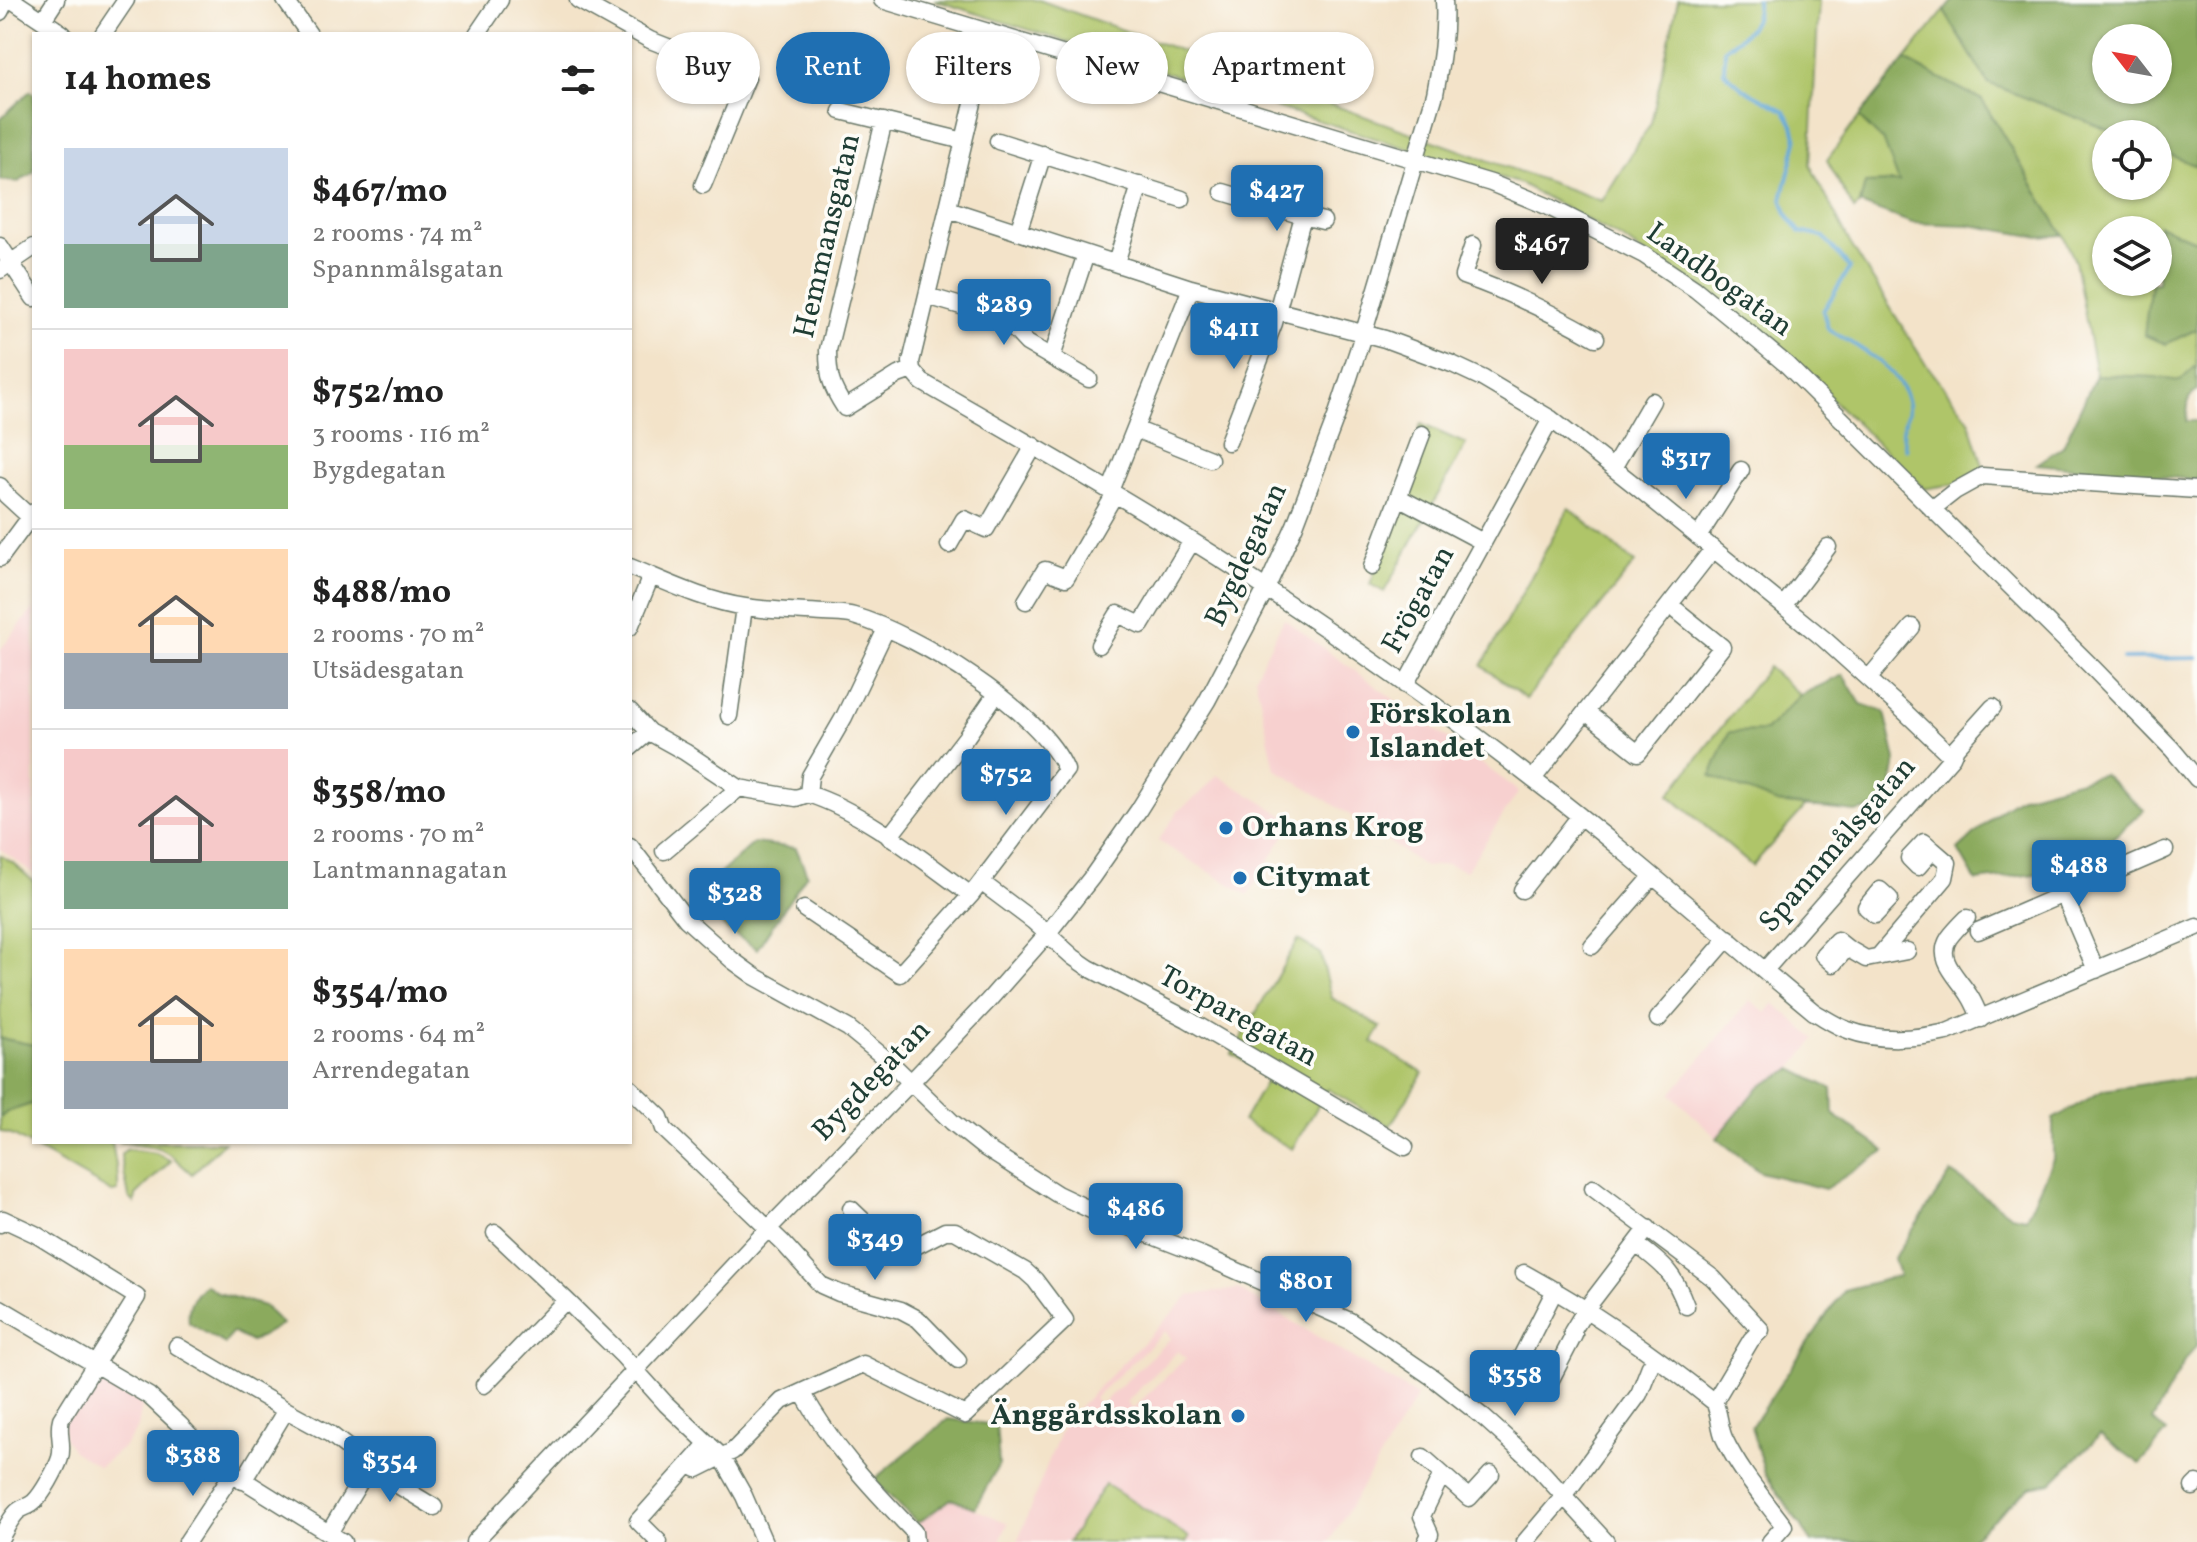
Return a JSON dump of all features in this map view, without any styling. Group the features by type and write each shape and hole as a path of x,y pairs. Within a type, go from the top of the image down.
{"street":[{"path":"0,12 9,0 60,32"},
{"path":"43,20 56,0"},
{"path":"104,32 126,0"},
{"path":"285,0 308,32"},
{"path":"478,32 500,0"},
{"path":"578,0 596,5 631,32"},
{"name":"Landbogatan","path":"882,0 990,32"},
{"name":"Bygdegatan","path":"474,1542 768,1229 911,1082 1047,934 1092,877 1171,760 1266,589 1316,472 1364,332 1435,94 1442,57 1444,0"},
{"path":"632,32 752,80 703,185"},
{"name":"Landbogatan","path":"1040,47 1491,183 1549,207 1644,255 1695,289 1787,365 2094,669 2197,779"},
{"path":"973,104 911,362 912,370 922,382 1192,541 1405,685 1580,816 1814,1012 1846,1029 1865,1034 1903,1039 1947,1032 2197,927"},
{"name":"Hemmansgatan","path":"841,111 964,141"},
{"name":"Hemmansgatan","path":"884,121 828,350 828,373 833,390 847,413 898,375 912,370"},
{"path":"998,141 1182,199"},
{"path":"1018,232 1043,154"},
{"path":"1116,263 1140,185"},
{"path":"1223,192 1323,221"},
{"name":"Spannmålsgatan","path":"948,209 1191,288 1364,332 1472,373 1551,419 1613,468 1784,605 1869,678 1952,757"},
{"path":"1228,442 1277,311 1303,216"},
{"path":"1473,245 1463,276 1537,305 1596,338"},
{"path":"0,246 6,266 32,296"},
{"path":"6,266 32,248"},
{"path":"1052,357 1086,254"},
{"path":"1026,601 1045,570 1066,578 1113,492 1191,288"},
{"path":"927,296 995,316 1011,326 1027,343 1089,379"},
{"path":"1613,468 1652,401"},
{"name":"Frögatan","path":"1405,685 1551,419"},
{"path":"1135,429 1210,459"},
{"name":"Frögatan","path":"1372,567 1422,434"},
{"path":"949,545 964,519 986,529 1034,446"},
{"path":"1698,537 1741,470"},
{"path":"1932,509 1982,476 2197,490"},
{"path":"0,486 6,495 32,514 0,558"},
{"name":"Frögatan","path":"1398,497 1483,542"},
{"path":"1099,645 1118,614 1141,625 1192,541"},
{"path":"1784,605 1828,547"},
{"path":"1533,779 1713,549"},
{"name":"Bygdegatan","path":"632,568 701,595 744,607 852,616 886,629 935,653 996,694 1026,718 1061,757 1066,770 976,888 900,974 804,909"},
{"path":"632,622 651,576"},
{"path":"1586,712 1638,753 1722,647 1670,605"},
{"path":"729,716 744,607"},
{"path":"1869,678 1912,627"},
{"path":"808,794 810,776 844,717 886,629"},
{"path":"889,837 996,694"},
{"name":"Spannmålsgatan","path":"1765,970 1993,707"},
{"path":"632,713 649,732 739,788 796,798 808,794 827,800 1033,921 1047,934"},
{"path":"632,746 649,732"},
{"path":"664,851 739,788"},
{"path":"1522,890 1580,816"},
{"path":"632,849 686,919 732,960 754,976 848,1028 982,1146 1057,1194 1350,1321 1432,1377 1506,1437 1606,1542"},
{"path":"1879,956 1948,872 1948,863 1933,850"},
{"path":"1981,1019 1945,958 1945,947 1950,937 1972,924 2063,893 2165,850"},
{"path":"1592,946 1653,876"},
{"path":"2063,893 2096,970"},
{"path":"1890,899 1912,918"},
{"name":"Torparegatan","path":"1047,934 1089,968 1200,1026 1405,1147"},
{"path":"1658,1019 1728,938"},
{"path":"1847,948 1866,959 1907,951"},
{"path":"632,1090 660,1117 664,1129 821,1285 901,1310 918,1319 958,1360"},
{"path":"1593,1188 1713,1278 1761,1330 1751,1340 1714,1402"},
{"path":"689,1465 697,1469 733,1451 782,1401 863,1364 965,1415 1065,1320 1025,1271 955,1231 945,1231 906,1251 899,1251 893,1249 851,1209"},
{"path":"0,1539 15,1514 33,1503 60,1458 58,1428 61,1419 137,1297 35,1234 1,1220"},
{"path":"1555,1290 1516,1367 1548,1385 1586,1309 1648,1228"},
{"path":"495,1233 722,1457 744,1496 764,1542"},
{"path":"1636,1244 1665,1266 1678,1285 1686,1306"},
{"path":"1524,1273 1653,1353 1714,1402 1719,1411 1723,1436 1784,1526 1770,1542"},
{"path":"484,1385 566,1300"},
{"path":"0,1308 149,1396 216,1463 340,1540 370,1465"},
{"path":"177,1346 330,1434 391,1481 434,1507"},
{"path":"1525,1542 1564,1496 1639,1394 1650,1366"},
{"path":"802,1392 813,1412 862,1478 914,1532 915,1542"},
{"path":"187,1542 286,1410"},
{"path":"659,1542 638,1521 708,1443"},
{"path":"1423,1457 1469,1498 1491,1474"},
{"path":"1426,1542 1430,1534 1422,1516 1442,1474"}],"shaded area":[{"path":"32,610 32,873 0,849 0,650"},
{"name":"Förskolan Islandet","path":"1284,619 1519,791 1466,871 1447,864 1425,867 1341,809 1275,769 1255,676"},
{"path":"1217,775 1293,821 1248,895 1158,841 1179,810 1200,794"},
{"path":"1750,1000 1766,1013 1774,1003 1815,1039 1792,1069 1758,1089 1717,1138 1671,1094"},
{"name":"Änggårdsskolan","path":"1238,1289 1417,1396 1329,1542 1186,1542 1189,1537 1105,1484 1068,1542 1017,1542 1064,1422 1190,1295","holes":["1165,1331 1171,1338 1100,1405 1094,1398","1178,1351 1186,1358 1132,1409 1126,1402"]},
{"path":"92,1375 142,1405 138,1427 125,1446 99,1467 73,1451 64,1438 63,1424"},
{"path":"951,1499 1008,1523 1000,1542 919,1542 918,1523"}],"green space":[{"path":"934,0 1039,0 1129,32 1056,32 1056,38"},
{"path":"1678,0 1819,0 1810,165 1850,243 1923,360 1969,420 1984,469 1961,483 1924,489 1808,376 1623,239 1521,184 1266,104 1330,104 1602,201 1651,123"},
{"path":"1953,0 2197,0 2197,166 2172,156 2172,120 2092,120 2092,124 1988,83 1944,11"},
{"path":"1944,11 1988,83 2092,124 2092,200 2172,200 2172,156 2197,166 2197,241 2172,230 2172,216 2092,216 2092,296 2149,296 2144,335 2166,344 2197,329 2197,365 2180,382 2154,377 2096,375 2075,261 2063,235 1982,100 1905,60"},
{"path":"1168,46 1184,52 1184,78 1168,73"},
{"path":"1905,60 1982,100 2063,235 2039,237 1970,225 1912,223 1860,204 1865,183 1899,182 1884,142 1859,117"},
{"path":"30,91 32,92 32,173 18,182 0,180 0,119"},
{"path":"1859,117 1884,142 1899,182 1865,183 1860,204 1854,210 1827,160"},
{"path":"2172,230 2197,241 2197,329 2166,344 2144,335 2149,296 2172,296"},
{"path":"2197,365 2197,391 2189,398 2186,421 2197,421 2197,480 2037,464 2063,446 2096,375 2180,381"},
{"path":"1421,424 1466,444 1384,592 1370,584 1428,433 1419,429"},
{"path":"1569,508 1635,563 1526,699 1482,666"},
{"path":"1768,667 1800,695 1765,731 1777,803 1806,806 1752,866 1669,795"},
{"path":"1843,675 1861,704 1885,712 1896,760 1888,805 1855,812 1777,803 1711,776 1729,732 1765,731 1800,695"},
{"path":"2103,774 2144,810 2094,855 2045,873 1976,881 1958,850 2003,808 2022,796"},
{"path":"754,843 796,848 807,874 757,949 726,929 695,896"},
{"path":"0,855 32,880 32,1045 0,1038"},
{"path":"1298,940 1320,953 1332,998 1381,1027 1372,1042 1423,1073 1390,1126 1328,1089 1292,1149 1243,1121 1269,1076 1232,1054"},
{"path":"0,1038 32,1045 32,1104 7,1112 0,1118"},
{"path":"1792,1069 1832,1089 1833,1114 1885,1151 1825,1189 1760,1172 1717,1138 1758,1088"},
{"path":"2197,1078 2197,1344 2152,1421 2167,1432 2140,1464 2100,1435 2051,1483 2030,1487 1967,1542 1812,1542 1765,1474 1751,1427 1844,1290 1899,1276 1894,1258 1951,1173 2011,1215 2026,1218 2053,1159 2053,1119 2104,1090"},
{"path":"32,1104 32,1144 112,1144 118,1191 112,1192 0,1131 0,1118 7,1112"},
{"path":"132,1144 222,1144 192,1174 158,1148"},
{"path":"127,1149 156,1153 171,1161 136,1195 135,1203 129,1197 121,1157"},
{"path":"205,1284 218,1293 264,1306 282,1324 251,1342 232,1332 225,1344 189,1323 191,1302"},
{"path":"948,1419 996,1425 999,1464 975,1508 951,1499 918,1523 873,1480"},
{"path":"1105,1484 1189,1537 1186,1542 1068,1542"}],"waterway":[{"path":"1757,0 1753,23 1725,49 1724,72 1744,89 1785,111 1793,125 1797,141 1782,199 1788,216 1800,232 1824,237 1850,268 1823,311 1828,329 1877,360 1898,381 1908,405 1903,430 1906,449"},
{"path":"2123,659 2197,658"}],"place":[{"name":"Förskolan Islandet","path":"1353,732"},
{"name":"Orhans Krog","path":"1226,828"},
{"name":"Citymat","path":"1240,878"},
{"name":"Änggårdsskolan","path":"1238,1416"}]}
